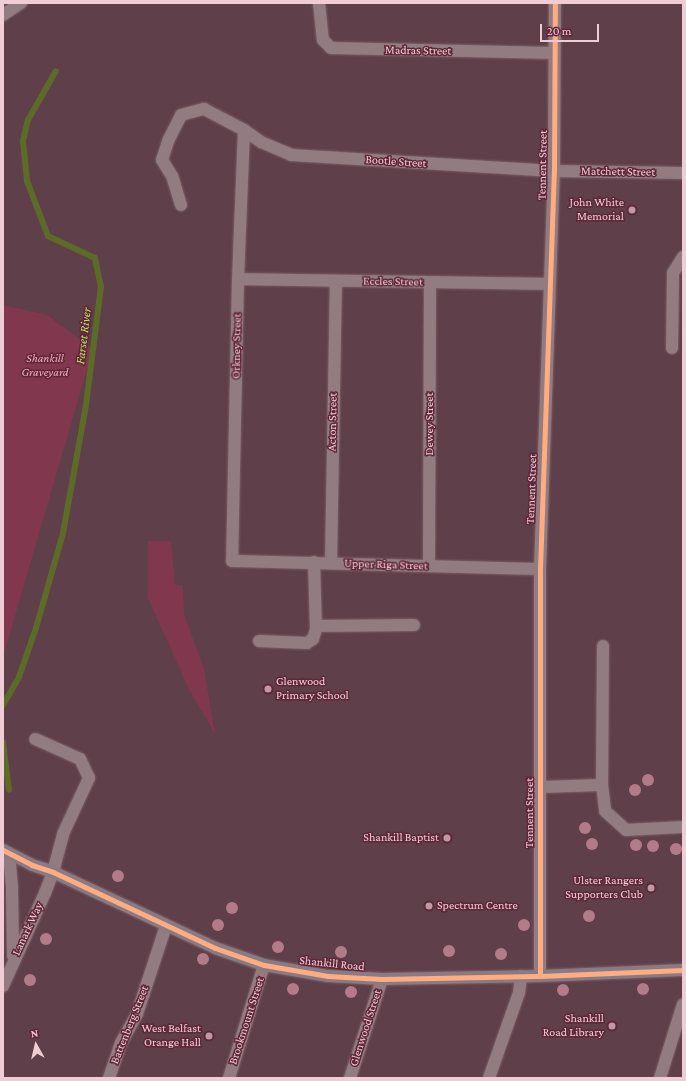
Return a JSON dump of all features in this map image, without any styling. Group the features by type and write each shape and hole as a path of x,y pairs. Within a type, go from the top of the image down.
{"main road":[{"name":"Shankill Road","path":"6,852 32,865 53,872 215,948 264,965 328,976 382,978 540,976 683,970"}],"street":[{"path":"3,15 21,3"},
{"name":"Madras Street","path":"319,3 323,40 331,48 554,53"},
{"name":"Tennent Street","path":"540,976 540,569 548,284 554,171 555,3"},
{"name":"Bootle Street","path":"181,205 172,176 162,160 169,139 181,115 204,109 244,130 261,142 291,155 554,171"},
{"name":"Orkney Street","path":"232,561 238,279 244,130"},
{"name":"Matchett Street","path":"554,171 683,172"},
{"path":"672,348 673,273 683,257"},
{"name":"Eccles Street","path":"238,279 548,284"},
{"name":"Acton Street","path":"331,563 336,281"},
{"name":"Dewey Street","path":"429,566 430,283"},
{"name":"Upper Riga Street","path":"232,561 540,569"},
{"path":"259,641 307,643 313,639 316,626 314,562"},
{"path":"316,626 414,625"},
{"path":"603,646 602,785 605,811 626,830 683,827"},
{"name":"Lanark Way","path":"3,986 13,960 53,872 63,834 89,778 80,759 35,740"},
{"path":"540,787 602,785"},
{"path":"6,852 12,889 13,960"},
{"name":"Battenberg Street","path":"109,1078 121,1043 137,1014 166,926"},
{"name":"Brookmount Street","path":"229,1078 264,965"},
{"path":"489,1078 518,997 521,976"},
{"name":"Glenwood Street","path":"350,1078 382,978"},
{"path":"660,1078 683,1004"}],"green space":[{"name":"Shankill Graveyard","path":"3,305 47,315 93,349 3,657"},
{"path":"148,541 171,541 175,584 183,586 184,614 204,669 215,734 189,689 148,598"}],"waterway":[{"name":"Farset River","path":"3,705 19,677 36,628 63,533 86,405 101,287 95,258 48,236 27,181 23,141 28,120 56,71"},
{"name":"Farset River","path":"3,742 9,790"}],"cycle path":[{"path":"540,976 540,569 554,171 555,3"},
{"path":"3,850 32,865 53,872 215,948 264,965 328,976 382,979 540,976 683,970"}],"place":[{"name":"John White Memorial","path":"632,210"},
{"name":"Glenwood Primary School","path":"268,689"},
{"name":"Shankill Baptist","path":"447,838"},
{"name":"Ulster Rangers Supporters Club","path":"651,888"},
{"name":"Spectrum Centre","path":"429,906"},
{"name":"Shankill Road Library","path":"612,1026"},
{"name":"West Belfast Orange Hall","path":"209,1036"}]}
